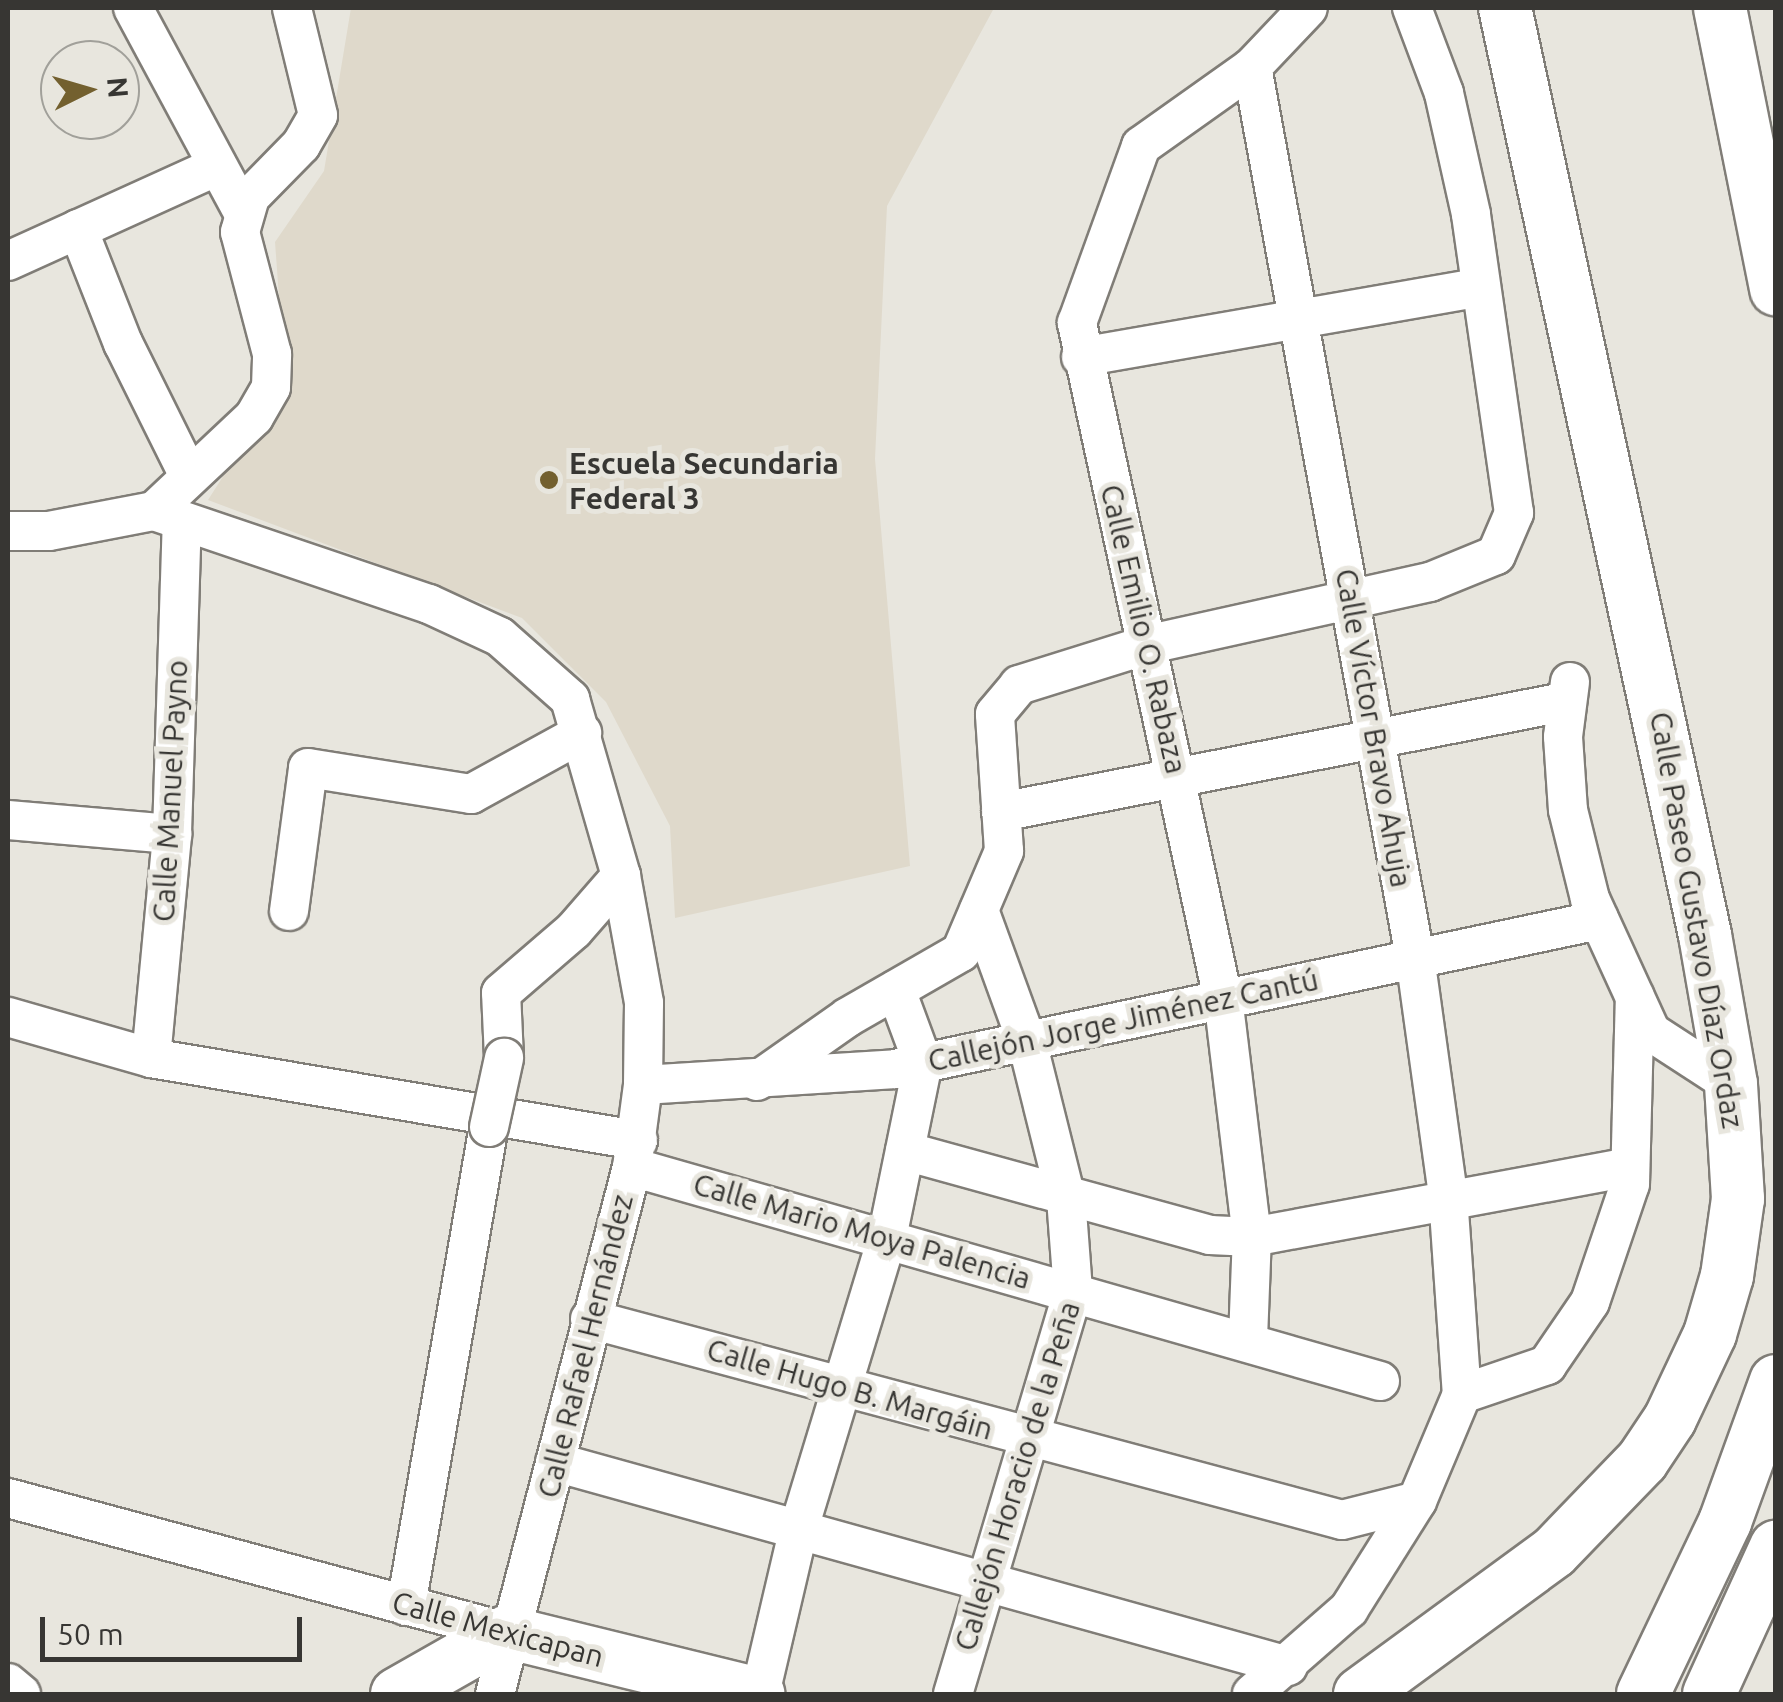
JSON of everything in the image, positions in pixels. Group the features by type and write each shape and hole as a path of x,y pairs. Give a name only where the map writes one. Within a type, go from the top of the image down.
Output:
{"main road":[{"name":"Calle Paseo Gustavo Díaz Ordaz","path":"1360,1694 1595,1517 1670,1420 1710,1334 1727,1276 1738,1199 1731,1084 1604,446 1506,8"},
{"path":"1720,8 1776,290"},
{"path":"1643,1694 1725,1522 1776,1381"},
{"path":"1709,1694 1776,1546"},
{"path":"397,1694 506,1632"},
{"name":"Calle Mexicapan","path":"506,1632 735,1692"}],"street":[{"path":"133,8 243,212"},
{"path":"8,531 49,531 168,517 189,476 254,417 272,387 272,354 240,248 243,212 261,180 314,130 318,115 292,8"},
{"name":"Calle Emilio O. Rabaza","path":"1248,1339 1252,1236 1223,999 1150,644 1081,358 1077,323 1141,146 1252,67 1308,8"},
{"path":"757,1081 961,952 1004,850 995,714 1019,684 1150,644 1430,582 1496,554 1514,514 1476,288 1456,137 1412,8"},
{"name":"Calle Víctor Bravo Ahuja","path":"1252,67 1416,958 1448,1196 1462,1394"},
{"path":"8,261 216,167"},
{"path":"78,229 123,343 189,476"},
{"path":"1081,358 1476,288"},
{"name":"Calle Rafael Hernández","path":"168,517 340,571 500,638 570,699 582,733 621,876 644,1003 643,1071 635,1153 555,1462 506,1632 495,1694"},
{"name":"Calle Manuel Payno","path":"151,1058 172,834 168,517"},
{"path":"1001,812 1177,772 1376,738 1567,691 1568,810 1599,920 1652,1032 1731,1084"},
{"path":"289,911 308,768 471,794 582,733"},
{"path":"8,820 172,834"},
{"path":"406,1606 504,1058 502,993 574,930 621,876"},
{"name":"Callejón Horacio de la Peña","path":"953,1694 984,1578 1073,1291 1066,1198 1028,1042 979,910"},
{"name":"Callejón Jorge Jiménez Cantú","path":"643,1071 757,1081 923,1064 1599,920"},
{"path":"735,1692 799,1528 888,1238 923,1064 896,990"},
{"path":"1252,1694 1349,1610 1417,1500 1462,1394 1547,1365 1590,1302 1617,1236 1630,1167 1635,997"},
{"name":"Calle Mario Moya Palencia","path":"8,1017 151,1058 635,1153 888,1238 1248,1339 1380,1382"},
{"path":"906,1150 1210,1236 1252,1236 1448,1196 1630,1167"},
{"name":"Calle Hugo B. Margáin","path":"590,1319 842,1383 1026,1439 1342,1520 1417,1500"},
{"path":"555,1462 984,1578 1288,1666"},
{"name":"Calle Mexicapan","path":"8,1498 506,1632"},
{"path":"8,1683 20,1694"}],"shaded area":[{"name":"Escuela Secundaria Federal 3","path":"351,8 994,8 887,206 875,459 910,866 675,918 670,826 606,702 522,618 208,500 285,379 275,242 324,171"}],"place":[{"name":"Escuela Secundaria Federal 3","path":"549,480"}]}
